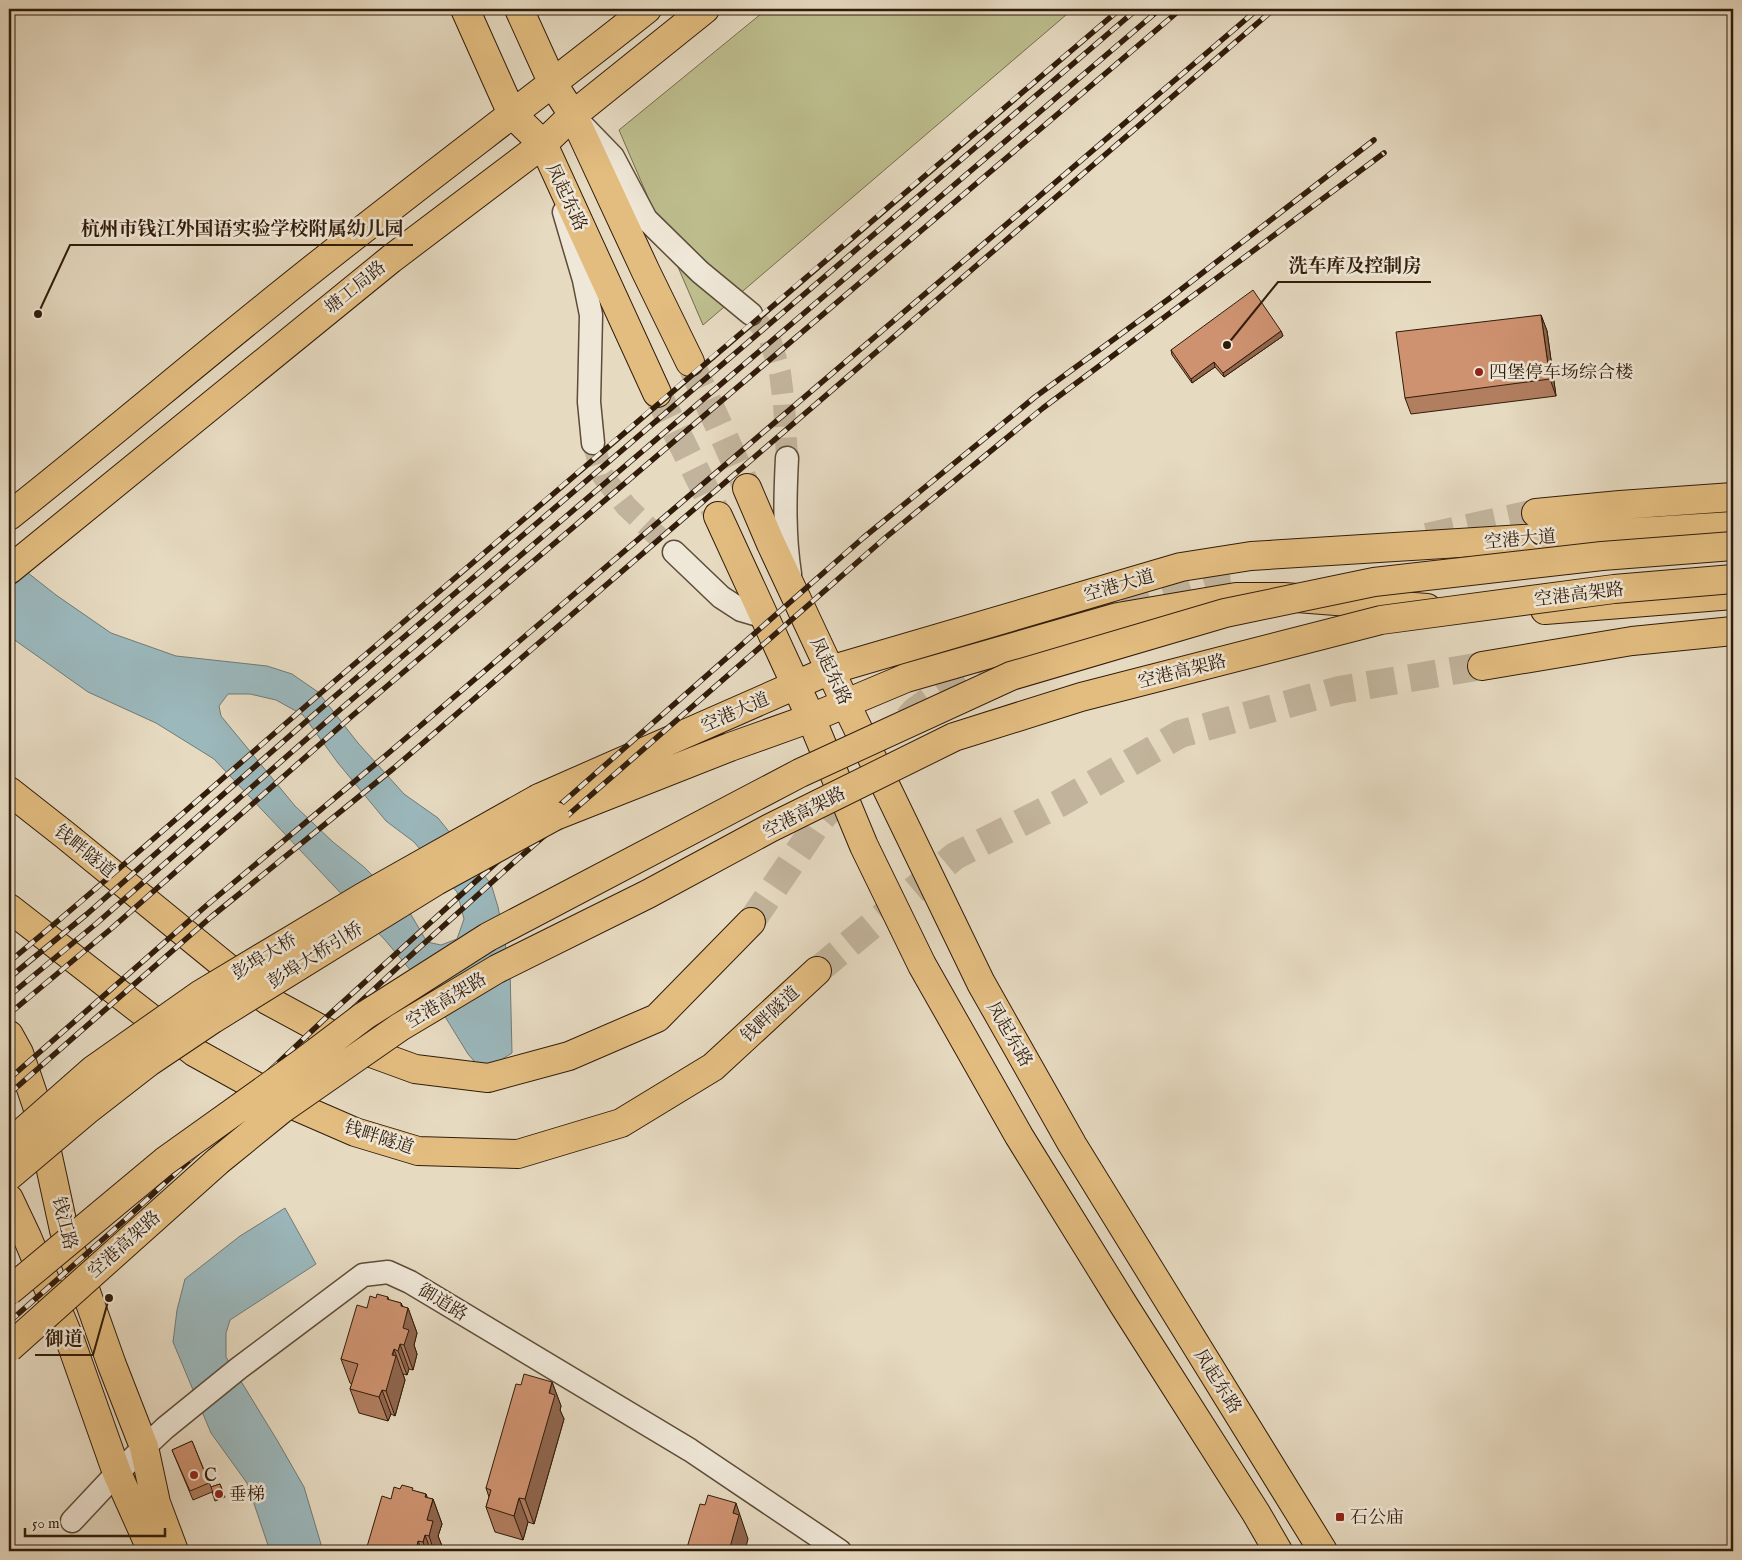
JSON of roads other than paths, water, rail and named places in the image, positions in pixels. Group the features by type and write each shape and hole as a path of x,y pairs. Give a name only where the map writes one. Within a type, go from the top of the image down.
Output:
{"main road":[{"name":"凤起东路","path":"465,9 512,114 543,144 657,393"},
{"path":"519,9 553,84 573,115 690,362"},
{"path":"9,516 117,430 279,296 647,9"},
{"name":"塘工局路","path":"19,562 391,259 543,144 573,115 705,9"},
{"name":"凤起东路","path":"747,488 846,704 981,983 1077,1152 1324,1551"},
{"path":"1536,513 1620,504 1733,497"},
{"path":"718,516 812,718 864,846 922,965 1020,1136 1278,1551"},
{"name":"空港大道","path":"547,807 830,670 1181,567 1250,556 1733,526"},
{"name":"空港高架路","path":"9,1291 165,1161 364,1016 488,937 800,773 1011,676 1225,613 1374,582 1602,556 1733,546"},
{"name":"空港高架路","path":"9,1348 218,1160 282,1109 400,1027 497,969 648,894 770,828 954,737 1081,697 1381,620 1614,589 1733,579"},
{"name":"空港大道","path":"547,807 812,718 906,678 1118,618 1236,597 1284,597 1454,611 1523,612 1733,595"},
{"path":"1482,666 1632,641 1733,631"},
{"name":"钱畔隧道","path":"9,791 267,1000 352,1046 415,1069 488,1078 569,1056 656,1018 751,922"},
{"name":"彭埠大桥引桥","path":"9,1176 86,1111 149,1062 221,1014 436,881 547,807"},
{"name":"彭埠大桥","path":"9,1144 94,1070 201,994 363,897 547,807"},
{"name":"钱畔隧道","path":"9,908 194,1052 279,1099 355,1132 418,1151 518,1154 621,1123 713,1067 817,971"},
{"name":"钱江路","path":"9,1035 19,1053 37,1106 64,1230 144,1447 156,1502 174,1551"},
{"name":"钱江路","path":"9,1199 28,1237 70,1340 117,1473 152,1551"}],"street":[{"path":"573,115 613,157 646,220 700,272 751,314"},
{"path":"543,144 584,280 591,315 589,402 593,443"},
{"path":"787,458 785,497 786,548 791,587"},
{"path":"674,552 721,597 741,610 765,617"},
{"name":"御道路","path":"72,1521 144,1447 239,1368 363,1275 388,1272 410,1282 690,1450 840,1551"}],"water":[{"path":"9,558 56,595 111,633 176,656 267,666 292,674 318,692 358,743 404,794 438,818 491,884 498,907 510,969 512,1053 496,1063 481,1069 468,1054 433,997 385,940 214,759 156,723 88,692 9,636","holes":["228,694 250,694 276,700 303,715 338,763 386,821 414,842 457,892 464,919 457,939 441,945 427,942 410,913 364,867 333,842 295,806 221,716 219,706"]},
{"path":"285,1208 316,1264 230,1320 226,1333 226,1357 304,1487 323,1551 270,1551 247,1483 211,1433 173,1342 177,1310 185,1279 240,1236"}],"tunnel":[{"path":"751,314 769,336 780,373 787,458"},
{"path":"690,362 747,488"},
{"path":"657,393 718,516"},
{"path":"593,443 603,476 626,506 674,552"},
{"path":"1427,537 1536,513"},
{"path":"1082,615 1215,574 1238,571"},
{"path":"908,719 915,711 993,654"},
{"path":"817,971 955,856 1060,803 1180,734 1339,690 1482,666"},
{"path":"751,922 820,820 847,789"}],"railway":[{"path":"9,962 826,259 1120,9"},
{"path":"9,978 87,914 334,697 1137,9"},
{"path":"9,996 97,923 343,707 1160,9"},
{"path":"9,1014 112,928 352,716 1181,9"},
{"path":"9,1079 207,905 385,756 1258,9"},
{"path":"9,1094 211,917 394,768 1274,9"},
{"path":"9,1306 187,1149 333,1011 562,803 863,538 1035,397 1170,298 1374,140"},
{"path":"9,1322 126,1219 511,865 885,538 1043,408 1384,153"}],"place":[{"name":"杭州市钱江外国语实验学校附属幼儿园","path":"38,314"},
{"name":"洗车库及控制房","path":"1227,345"},
{"name":"四堡停车场综合楼","path":"1479,372"},
{"name":"御道","path":"109,1298"},
{"name":"C","path":"194,1475"},
{"name":"垂梯","path":"219,1494"},
{"name":"石公庙","path":"1340,1517"}]}
